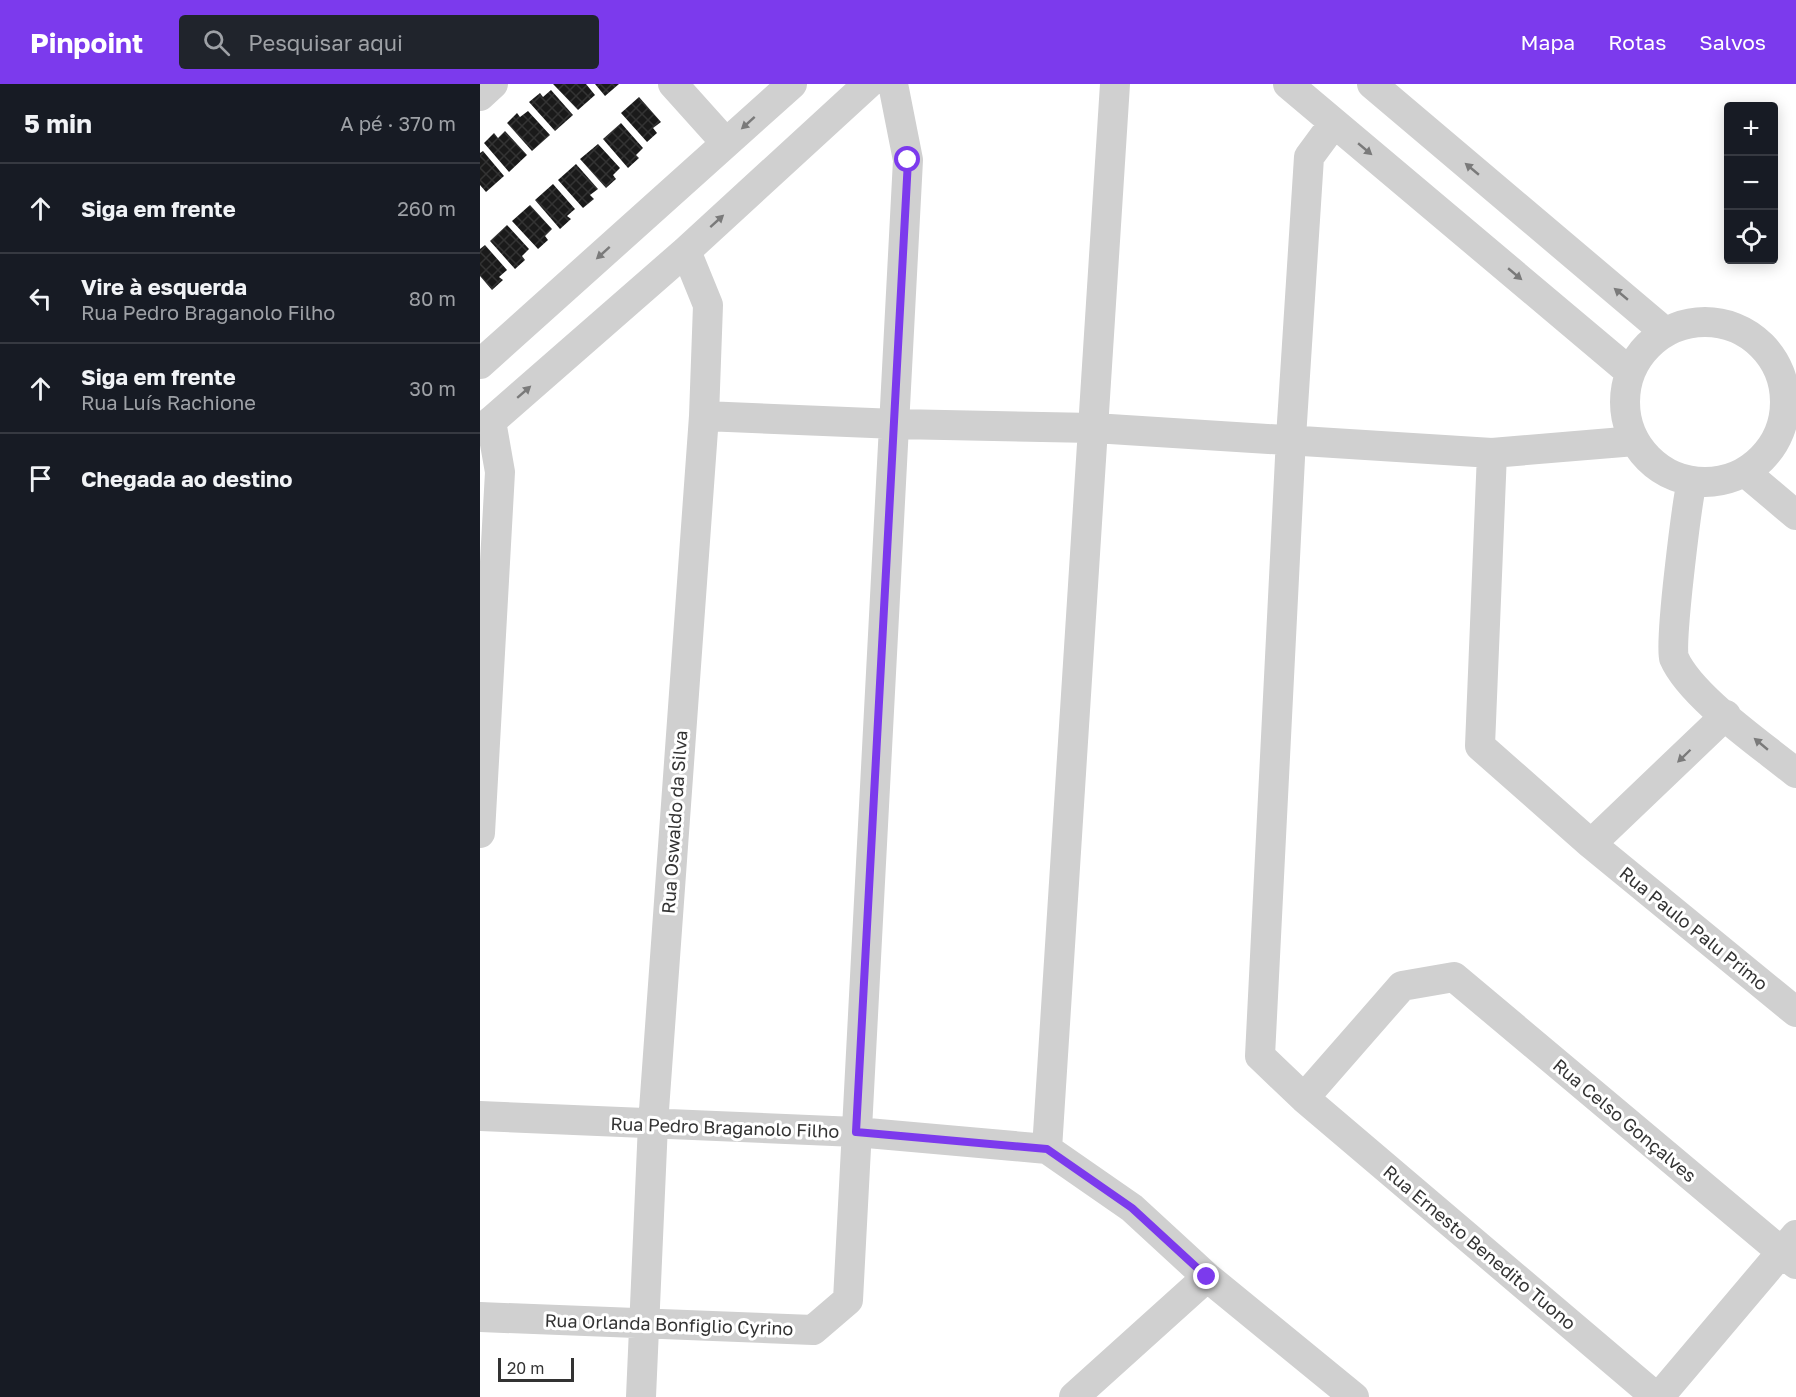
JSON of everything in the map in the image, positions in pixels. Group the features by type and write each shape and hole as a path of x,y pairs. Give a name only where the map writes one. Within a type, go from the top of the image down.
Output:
{"street":[{"path":"480,96 493,84"},
{"path":"673,84 726,143"},
{"path":"480,364 792,84"},
{"path":"480,833 499,484 485,426 686,250 868,84"},
{"path":"856,1132 896,424 908,160 892,84"},
{"path":"1047,1149 1115,84"},
{"path":"1288,84 1630,372"},
{"path":"1372,84 1665,332"},
{"name":"Rua Ernesto Benedito Tuono","path":"1334,123 1309,157 1291,438 1260,1056 1304,1098 1657,1397"},
{"name":"Rua Oswaldo da Silva","path":"642,1397 653,1124 704,416 708,305 686,250"},
{"path":"1718,323 1735,328 1751,337 1775,363 1782,380 1788,440 1744,472 1719,481 1692,481 1659,468 1635,441 1625,407 1630,372 1651,343 1665,332 1682,325 1718,323"},
{"path":"704,416 896,424 1094,428 1291,438 1492,453 1635,441"},
{"name":"Rua Paulo Palu Primo","path":"1492,453 1480,746 1591,844 1796,1012"},
{"path":"1744,472 1796,515"},
{"path":"1692,481 1686,508 1673,656 1697,691 1796,773"},
{"path":"1591,844 1726,715"},
{"name":"Rua Celso Gonçalves","path":"1304,1098 1402,986 1454,977 1791,1250"},
{"name":"Rua Pedro Braganolo Filho","path":"480,1116 856,1132 1047,1149 1132,1208 1207,1277 1354,1397"},
{"name":"Rua Orlanda Bonfiglio Cyrino","path":"480,1317 813,1330 848,1300 856,1132"},
{"path":"1657,1397 1791,1250"},
{"path":"1074,1397 1207,1277"}],"building":[{"path":"553,84 586,84 595,95 578,110"},
{"path":"595,84 619,84 605,96"},
{"path":"551,90 573,115 555,131 529,102 540,93 543,97"},
{"path":"639,97 661,122 653,128 657,133 647,142 621,113"},
{"path":"528,111 550,135 532,151 507,123 517,113 520,117"},
{"path":"621,123 643,148 636,155 639,158 628,168 603,139"},
{"path":"505,131 527,155 509,172 484,143 494,133 498,138"},
{"path":"598,144 620,168 613,175 616,179 606,188 580,159"},
{"path":"483,151 504,176 486,192 480,185 480,153"},
{"path":"576,164 598,189 590,195 594,199 583,208 558,180"},
{"path":"553,184 575,209 567,216 571,219 560,229 535,200"},
{"path":"530,205 552,229 545,236 548,240 538,249 512,221"},
{"path":"507,225 529,249 522,256 525,260 515,269 490,241"},
{"path":"485,245 507,270 499,277 503,280 492,290 480,276 480,249"}],"route":[{"path":"908,160 896,424 856,1132 1047,1149 1132,1208 1207,1277"}]}
